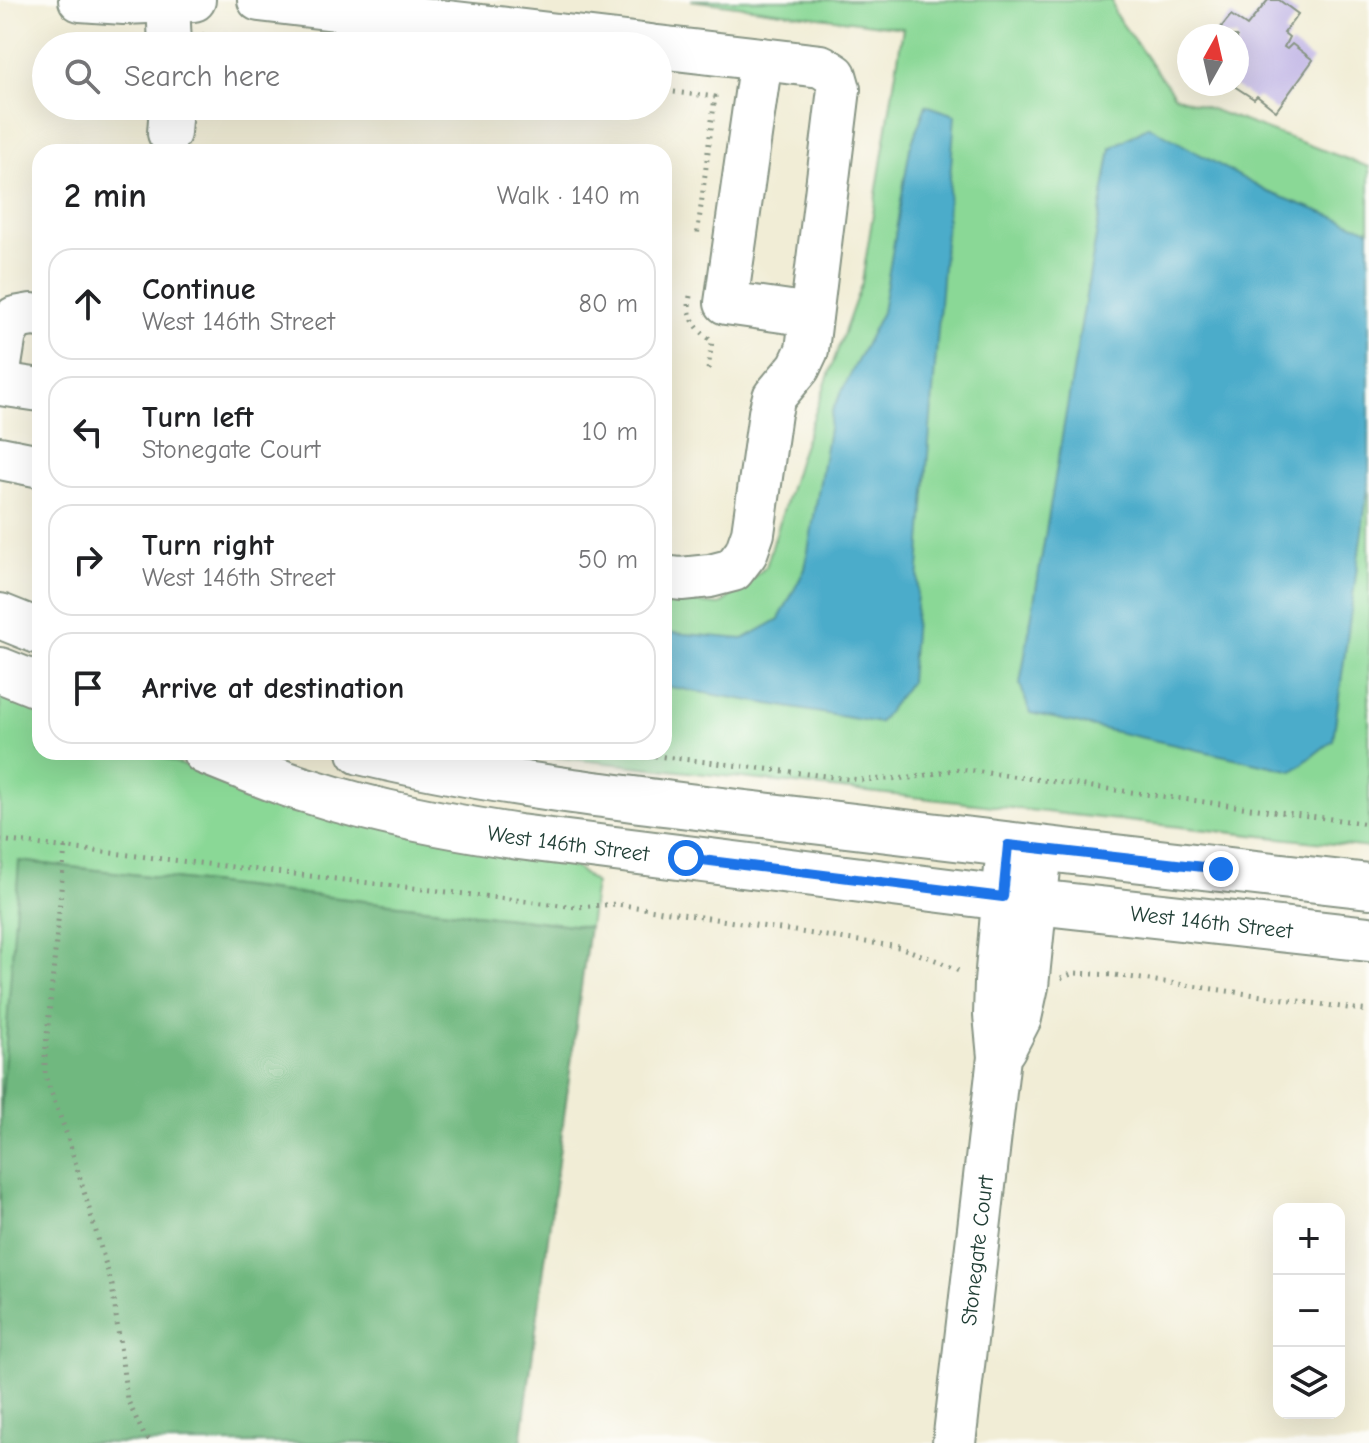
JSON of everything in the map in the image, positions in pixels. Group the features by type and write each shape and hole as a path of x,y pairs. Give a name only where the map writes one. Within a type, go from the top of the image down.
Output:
{"main road":[{"path":"0,616 32,629"},
{"path":"0,670 32,683"},
{"name":"West 146th Street","path":"226,760 307,791 470,830 1020,900 1369,939"},
{"path":"415,760 535,786 1369,886"}],"street":[{"path":"80,0 124,3 180,20"},
{"path":"259,0 532,32"},
{"path":"672,49 821,66 835,75 839,89 807,350 799,367 774,397 753,533 746,553 733,570 710,576 672,578"},
{"path":"761,59 726,303 811,315"},
{"path":"0,365 5,334 15,318 32,315"},
{"path":"0,384 32,389"},
{"path":"0,458 32,464"},
{"name":"Stonegate Court","path":"954,1443 999,1057 996,982 1020,900 1025,847"}],"path":[{"path":"180,20 231,32"},
{"path":"672,92 715,97 696,245"},
{"path":"691,292 689,314 696,326 712,341 708,370"},
{"path":"672,758 859,780 910,778 959,769 1369,824"},
{"path":"0,840 577,907 616,904 899,947 970,976"},
{"path":"65,848 45,1076 67,1135 112,1285 127,1399 144,1435 152,1443"},
{"path":"1050,983 1074,973 1087,972 1369,1011"}],"green space":[{"path":"691,0 1112,0 1115,14 1175,96 1369,167 1369,848 581,760 672,760 672,600 720,605 766,567 799,458 862,282 903,28"},
{"path":"0,691 32,705 32,760 170,760 283,806 569,863 595,883 589,927 20,861 0,1123"},
{"path":"19,861 589,927 521,1443 0,1443 0,1123"}],"water":[{"path":"926,105 955,115 910,682 879,723 672,687 672,633 743,639 779,619 805,569 832,411 882,312 910,148"},
{"path":"1149,126 1268,192 1369,231 1369,481 1333,740 1293,771 1030,713 1020,684 1111,148"}],"building":[{"path":"1268,0 1279,0 1298,14 1284,33 1289,37 1284,47 1287,49 1292,44 1313,60 1276,111 1257,96 1254,99 1249,96 1249,24"},
{"path":"1231,15 1244,24 1224,24"}],"route":[{"path":"686,858 1003,897 1008,845 1221,869"}]}
